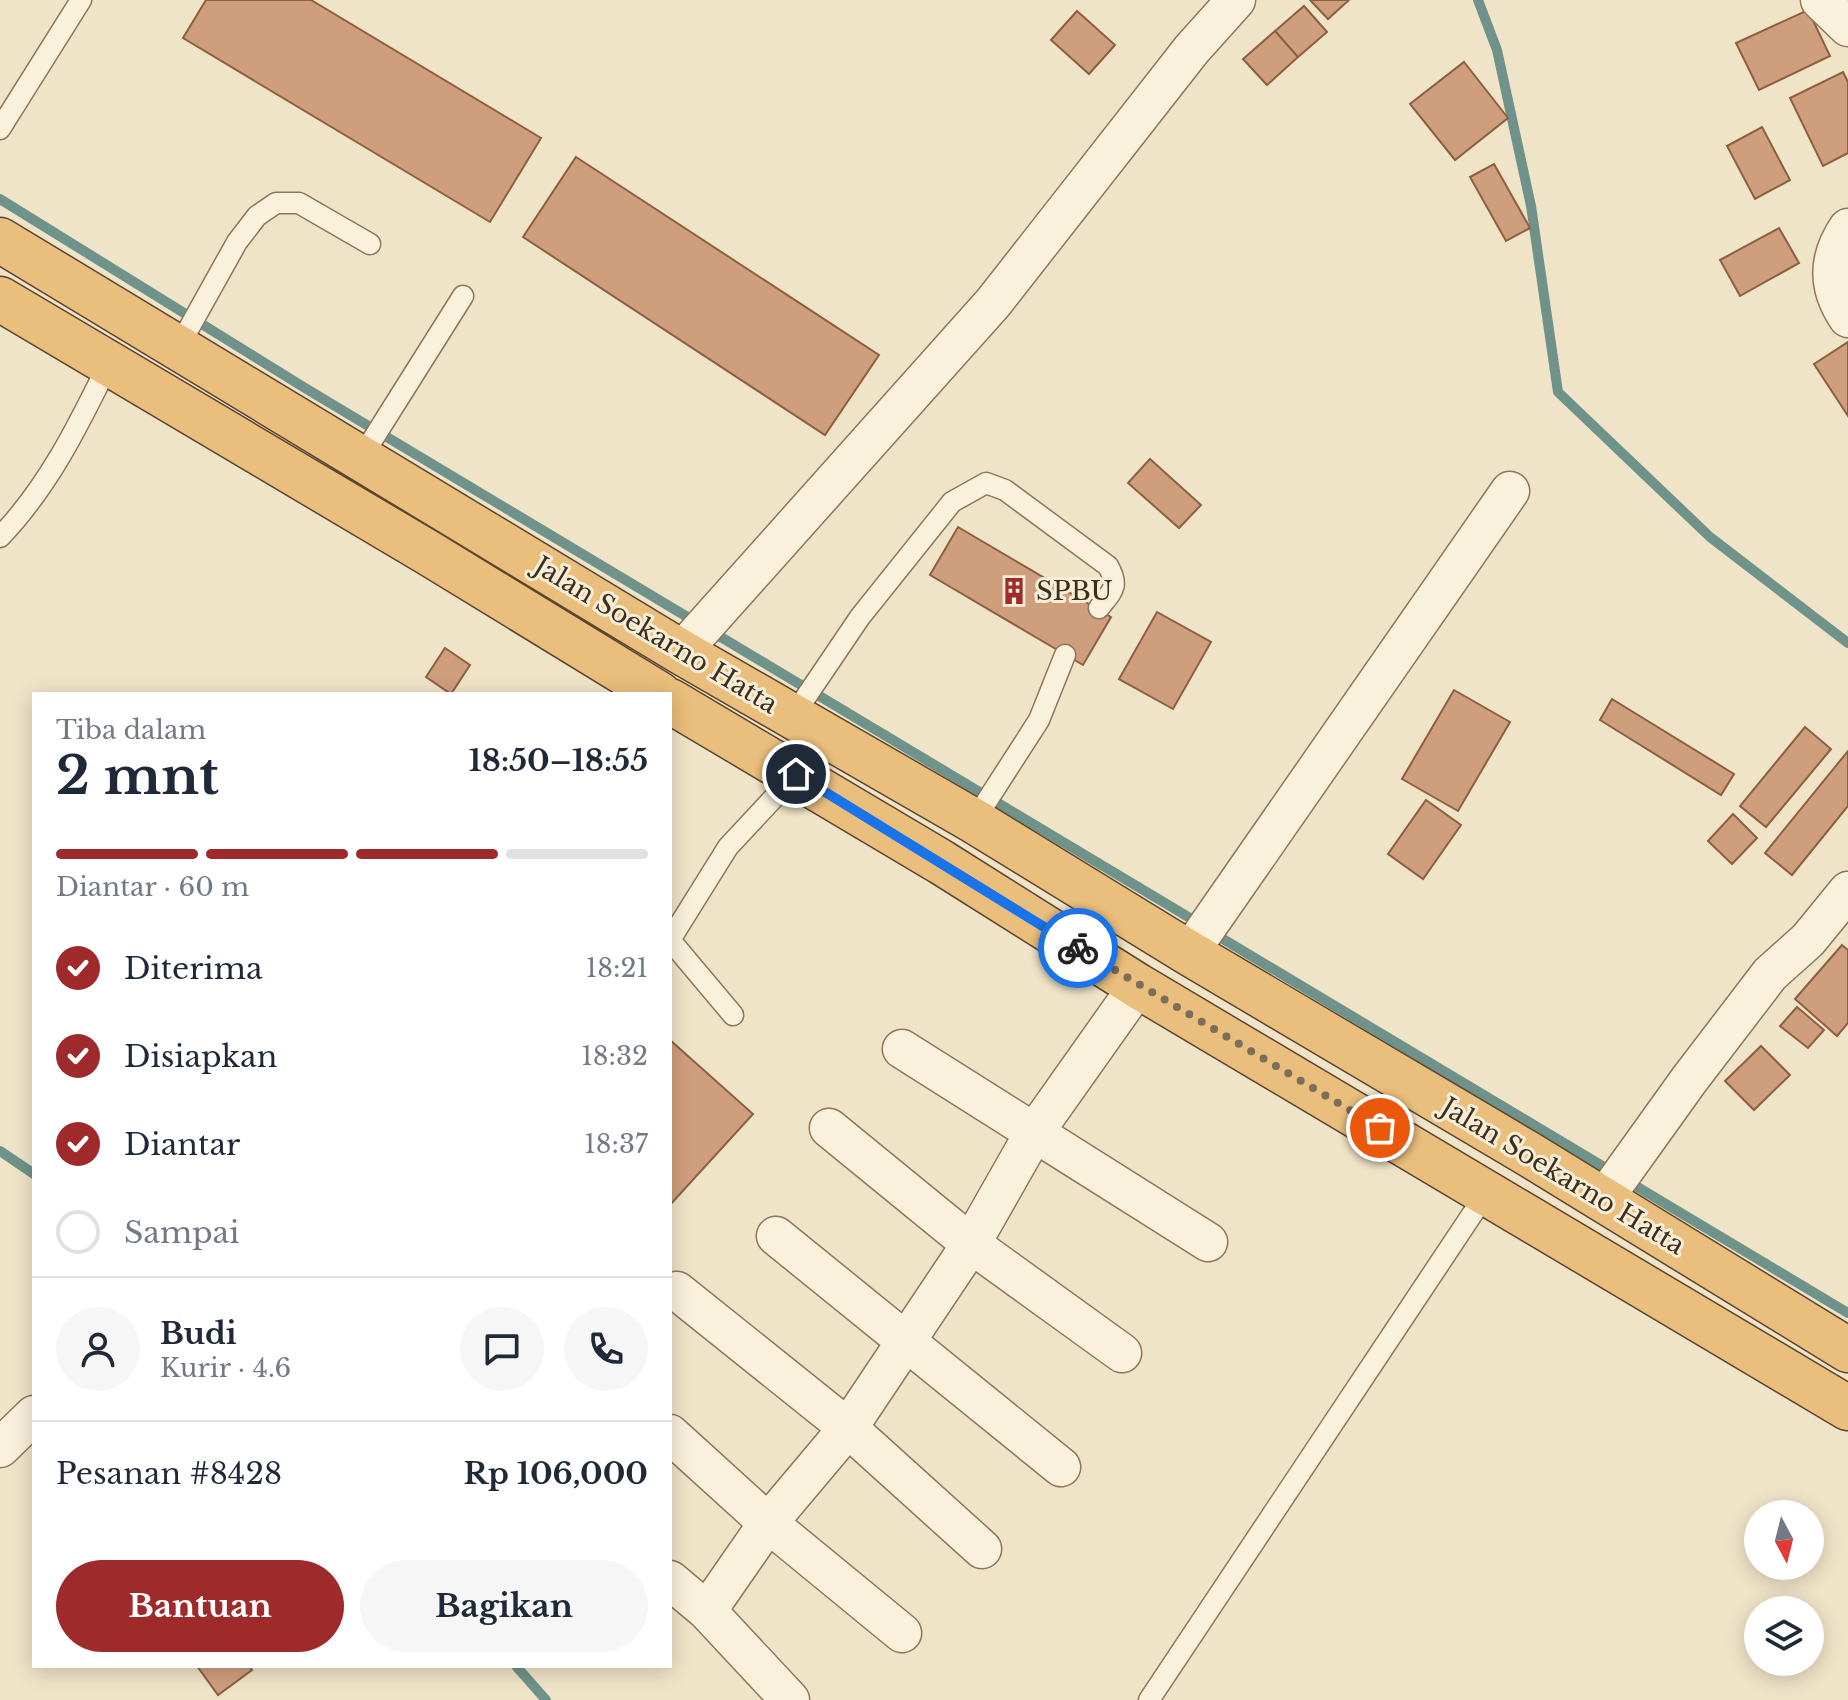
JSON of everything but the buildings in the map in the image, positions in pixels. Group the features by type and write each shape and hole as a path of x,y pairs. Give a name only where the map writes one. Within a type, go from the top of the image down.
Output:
{"highway":[{"name":"Jalan Soekarno Hatta","path":"0,240 183,338 687,644 793,716 1194,944 1609,1192 1848,1350"},
{"name":"Jalan Soekarno Hatta","path":"0,299 427,552 656,692"},
{"name":"Jalan Soekarno Hatta","path":"672,702 796,774 1138,986 1848,1408"}],"street":[{"path":"687,644 993,303 1192,49 1236,0"},
{"path":"1820,0 1848,27"},
{"path":"1848,228 1836,246 1831,274 1835,292 1848,318"},
{"path":"1194,944 1278,828 1510,491"},
{"path":"1609,1192 1770,974 1808,940 1848,891"},
{"path":"707,1611 768,1523 848,1428 971,1244 1043,1122 1138,986"},
{"path":"902,1049 1043,1122 1208,1242"},
{"path":"829,1128 971,1244 1122,1353"},
{"path":"776,1236 1061,1467"},
{"path":"677,1291 848,1428 982,1549"},
{"path":"0,1448 32,1417"},
{"path":"672,1436 768,1523 902,1633"},
{"path":"672,1582 707,1611 790,1700"}],"lane":[{"path":"0,129 81,0"},
{"path":"183,338 237,242 257,216 276,203 299,203 370,244"},
{"path":"366,450 463,296"},
{"path":"0,537 64,453 108,365"},
{"path":"793,716 860,617 952,502 986,483 1005,490 1108,566 1115,579 1114,588 1099,608"},
{"path":"974,821 1039,720 1065,655"},
{"path":"672,937 728,847 796,774"},
{"path":"672,942 733,1015"},
{"path":"1149,1700 1487,1192"}],"waterway":[{"path":"1478,0 1497,50 1531,206 1558,392 1710,537 1848,643"},
{"path":"0,199 305,388 1200,924"},
{"path":"1213,933 1848,1313"},
{"path":"0,1151 32,1173"},
{"path":"518,1668 546,1700"}],"way so far":[{"path":"1078,948 1380,1128"}],"place":[{"name":"SPBU","path":"1014,591"}],"route":[{"path":"796,774 1078,948"}]}
